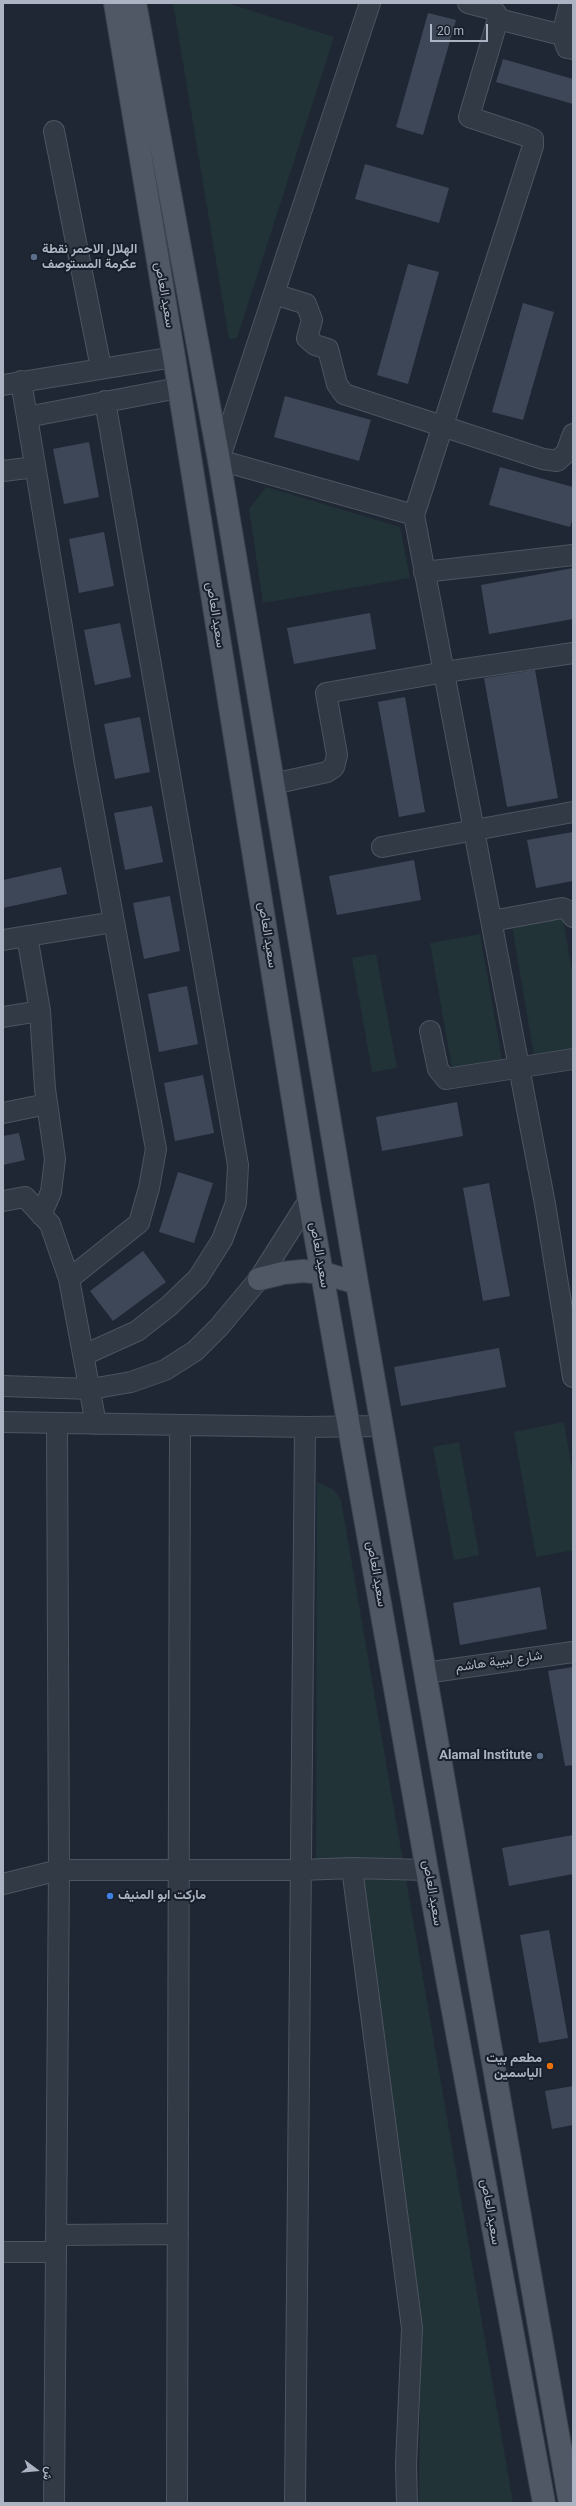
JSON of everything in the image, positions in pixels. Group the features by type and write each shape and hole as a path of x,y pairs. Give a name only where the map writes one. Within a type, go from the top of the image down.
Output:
{"main road":[{"name":"سعيد العاص","path":"115,3 174,357 309,1200 427,1870 544,2503"},
{"path":"136,3 219,460 357,1283 570,2503"},
{"path":"259,1278 283,1273 323,1273 357,1283"}],"street":[{"path":"370,3 219,460 414,515"},
{"path":"468,3 491,9 496,13 498,19 469,118 526,136 532,139 532,146 414,515 545,1204 573,1377"},
{"path":"498,19 567,42 570,3"},
{"path":"54,131 101,368"},
{"path":"274,294 306,304 312,320 307,338 315,345 328,349 337,384 344,394 444,425 543,459 557,461 566,453 573,434"},
{"path":"69,1279 139,1223 149,1188 156,1149 114,922 27,417 8,383 174,357"},
{"path":"27,417 178,388"},
{"path":"84,1354 137,1331 169,1306 198,1278 222,1240 236,1203 238,1165 105,401"},
{"path":"3,471 35,467"},
{"path":"424,572 573,555"},
{"path":"273,784 327,772 334,767 337,755 326,693 445,672 573,653"},
{"path":"382,847 475,832 573,812"},
{"path":"492,921 562,908 569,910 573,917"},
{"path":"3,940 114,922"},
{"path":"27,936 40,1011 47,1104 55,1159 51,1192 41,1215"},
{"path":"3,1017 40,1011"},
{"path":"430,1031 438,1069 446,1079 573,1059"},
{"path":"3,1113 47,1104"},
{"path":"3,1201 25,1197 50,1224 69,1279 91,1389 96,1424"},
{"path":"3,1386 91,1389 144,1377 165,1370 195,1351 219,1327 259,1278 309,1200"},
{"path":"3,1422 306,1427 382,1426"},
{"path":"54,2503 59,1870 57,1424"},
{"path":"177,2503 180,1870 180,1425"},
{"path":"295,2503 306,1427"},
{"name":"شارع لبيبة هاشم","path":"425,1673 573,1652"},
{"path":"3,1884 59,1870 301,1870 352,1868 427,1870"},
{"path":"352,1868 412,2328 406,2464 407,2503"},
{"path":"3,2252 56,2244 178,2234"}],"shaded area":[{"path":"173,3 227,3 334,37 237,338 229,339"},
{"path":"266,487 400,527 410,578 263,603 249,509"},
{"path":"563,919 573,977 573,1049 534,1055 512,926"},
{"path":"480,934 502,1059 452,1068 430,943"},
{"path":"376,954 397,1068 372,1072 352,958"},
{"path":"564,1422 573,1475 573,1550 536,1557 514,1432"},
{"path":"459,1442 479,1555 454,1560 433,1447"},
{"path":"317,1482 333,1489 341,1500 513,2503 419,2503 421,2326 355,1859 316,1861"}],"building":[{"path":"428,13 456,20 423,135 396,127"},
{"path":"503,59 573,79 573,104 496,82"},
{"path":"365,164 449,188 439,223 355,199"},
{"path":"408,264 439,272 408,384 377,375"},
{"path":"523,303 554,312 523,420 492,412"},
{"path":"285,396 371,420 359,461 274,437"},
{"path":"89,442 99,497 64,504 53,449"},
{"path":"500,467 573,487 573,518 570,527 489,505"},
{"path":"104,532 114,586 79,593 69,539"},
{"path":"573,568 573,619 489,634 481,585"},
{"path":"370,613 376,649 294,664 287,628"},
{"path":"120,623 131,677 95,685 84,630"},
{"path":"535,670 558,798 507,807 484,678"},
{"path":"405,697 425,812 399,817 378,702"},
{"path":"140,717 150,772 115,779 104,724"},
{"path":"152,806 163,862 125,870 114,813"},
{"path":"573,832 573,881 536,888 527,840"},
{"path":"414,860 421,900 337,915 329,876"},
{"path":"61,867 67,894 3,908 3,880"},
{"path":"170,896 180,951 144,959 133,903"},
{"path":"187,986 198,1044 159,1052 148,994"},
{"path":"203,1075 214,1133 175,1141 164,1083"},
{"path":"457,1102 463,1136 382,1151 376,1117"},
{"path":"19,1133 25,1160 3,1165 3,1136"},
{"path":"178,1172 213,1183 194,1243 159,1232"},
{"path":"489,1183 510,1296 483,1301 463,1188"},
{"path":"143,1251 166,1282 113,1321 90,1291"},
{"path":"499,1348 506,1387 401,1406 394,1367"},
{"path":"540,1587 547,1629 460,1645 453,1603"},
{"path":"573,1667 573,1765 565,1766 548,1671"},
{"path":"573,1835 573,1874 509,1886 502,1848"},
{"path":"549,1930 568,2038 539,2043 520,1935"},
{"path":"573,2086 573,2125 552,2129 545,2091"}],"place":[{"name":"الهلال الاحمر نقطة عكرمة المستوصف","path":"34,257"},
{"name":"Alamal Institute","path":"540,1756"},
{"name":"ماركت ابو المنيف","path":"110,1896"},
{"name":"مطعم بيت الياسمين","path":"550,2066"}]}
